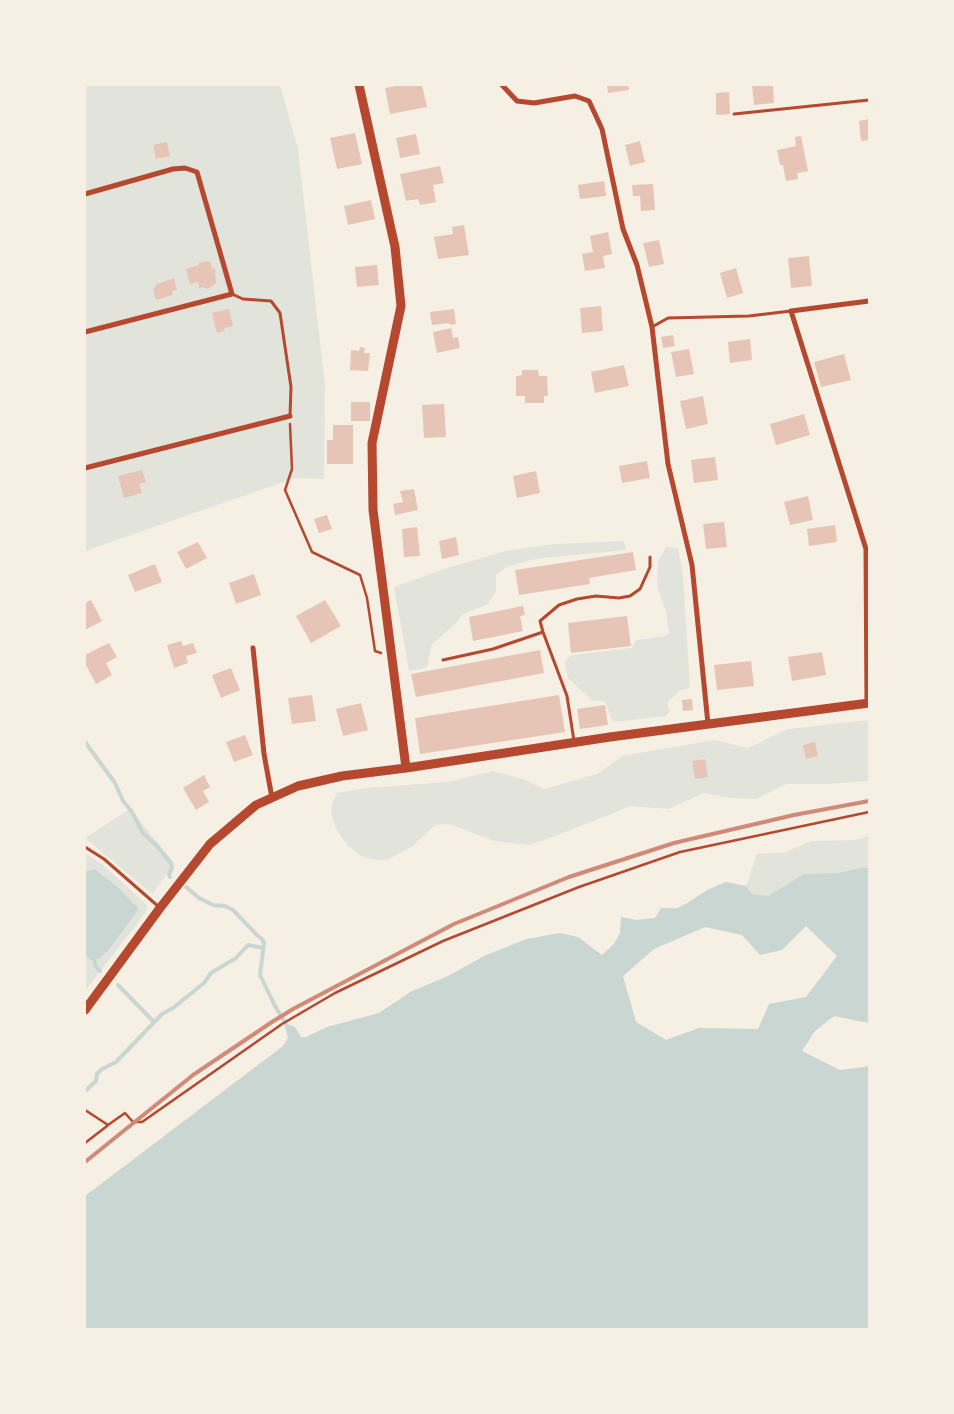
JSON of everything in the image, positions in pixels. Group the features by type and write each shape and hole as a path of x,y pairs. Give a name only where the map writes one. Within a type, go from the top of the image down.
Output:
{"street":[{"path":"359,85 396,247 401,306 372,443 373,510 406,768"},
{"path":"502,85 517,101 534,103 575,96 589,101 602,129 623,229 637,265 652,327 668,464 692,565 708,724"},
{"path":"85,194 174,169 185,168 197,172 232,294 85,332"},
{"path":"85,1010 210,844 256,806 298,786 342,776 868,703 866,549 791,311 869,301"},
{"path":"85,468 290,416"},
{"path":"253,648 264,754 272,798"}],"lane":[{"path":"734,114 869,100"},
{"path":"232,294 242,299 270,301 280,313 291,387 290,416"},
{"path":"652,327 668,318 749,316 791,311"},
{"path":"574,743 567,696 540,621 560,605 596,596 619,598 630,596 640,590 650,567 650,556"},
{"path":"443,660 493,649 543,632"},
{"path":"85,847 104,859 160,908"}],"path":[{"path":"290,416 292,469 285,490 312,552 360,575 368,598 375,651 391,658"},
{"path":"85,1143 125,1113 133,1122 142,1122 282,1024 335,994 443,941 580,886 680,852 869,812"},
{"path":"85,1110 108,1126"}],"shaded area":[{"path":"85,85 280,85 298,149 325,386 324,479 295,478 85,551"},
{"path":"624,541 626,550 534,559 507,567 496,575 496,591 488,604 463,614 454,625 432,644 427,667 409,671 394,587 447,568 506,551 555,544"},
{"path":"666,547 678,548 683,574 690,688 678,691 669,700 667,705 670,711 666,716 613,722 605,702 592,700 568,678 565,662 571,655 632,648 636,640 669,634 666,611 657,587 658,562"},
{"path":"869,720 869,781 786,784 756,799 731,798 704,793 668,809 631,806 529,845 494,841 449,824 435,825 413,846 387,860 375,860 361,856 347,845 338,832 331,815 332,803 337,793 367,788 447,782 493,771 523,779 544,789 597,774 622,756 714,740 748,748 788,729"},
{"path":"130,809 175,864 152,894 85,838"},
{"path":"869,836 869,868 827,874 785,886 768,896 752,894 746,886 757,854 785,852 812,841 856,840"},
{"path":"85,853 102,864 147,905 146,912 85,991 85,954 90,960 99,959 108,951 139,909 120,889 95,869 85,872"},
{"path":"869,868 869,1023 834,1016 815,1031 802,1051 840,1070 869,1065 869,1329 85,1329 85,1196 283,1046 288,1038 285,1027 290,1025 295,1027 301,1037 306,1037 327,1027 379,1013 412,991 448,976 486,955 527,939 560,933 578,937 602,955 614,944 620,933 621,917 637,920 655,918 661,908 677,908 707,890 726,882 746,886 752,894 768,896 804,874 837,873","holes":["806,926 837,956 806,997 769,1004 758,1029 699,1028 666,1040 636,1022 623,976 654,949 705,927 742,935 760,955 782,950"]},
{"path":"95,869 120,889 139,909 108,951 99,959 90,960 85,954 85,872"}],"building":[{"path":"402,85 422,85 427,107 390,114 385,88"},
{"path":"607,85 628,85 629,90 608,93"},
{"path":"752,85 773,85 774,103 754,105"},
{"path":"729,92 730,114 716,115 716,93"},
{"path":"869,119 869,140 861,141 859,121"},
{"path":"355,133 362,164 337,169 330,138"},
{"path":"416,134 420,154 400,158 396,138"},
{"path":"801,136 808,171 797,173 798,179 786,181 783,165 780,165 777,150 796,146 795,137"},
{"path":"640,141 645,162 630,166 625,145"},
{"path":"167,142 170,156 156,159 153,145"},
{"path":"440,166 444,183 433,185 436,202 420,205 418,199 406,201 400,174"},
{"path":"604,181 606,196 580,199 578,185"},
{"path":"653,184 655,210 641,211 640,196 633,196 632,185"},
{"path":"371,200 375,219 348,225 344,206"},
{"path":"464,225 469,255 438,259 434,237 453,234 452,227"},
{"path":"608,232 612,254 603,256 605,268 585,271 582,254 593,252 590,236"},
{"path":"659,240 664,264 649,267 643,243"},
{"path":"809,256 812,286 791,288 788,258"},
{"path":"208,261 211,263 212,269 215,268 216,283 207,289 199,288 198,282 190,284 186,269 199,265 198,263"},
{"path":"377,265 379,285 357,287 355,267"},
{"path":"736,268 743,293 727,298 720,273"},
{"path":"174,278 177,290 172,291 173,295 156,300 153,288 156,287 155,285"},
{"path":"601,306 603,331 582,333 580,308"},
{"path":"229,309 233,326 224,328 225,331 217,333 212,313"},
{"path":"454,309 456,324 432,325 430,312"},
{"path":"451,328 453,338 458,337 460,348 437,353 433,332"},
{"path":"673,335 675,346 663,348 661,337"},
{"path":"750,339 752,360 730,363 728,342"},
{"path":"360,347 365,348 364,353 370,353 368,371 350,370 351,350 359,351"},
{"path":"689,349 694,374 676,377 671,352"},
{"path":"844,354 851,380 821,387 814,362"},
{"path":"624,365 629,386 595,393 591,372"},
{"path":"522,370 538,370 539,376 547,376 548,396 544,396 544,403 525,403 525,396 516,396 516,376 522,375"},
{"path":"703,396 708,424 686,429 680,401"},
{"path":"351,402 370,402 370,421 351,421"},
{"path":"444,404 446,437 424,438 422,405"},
{"path":"804,414 810,435 776,445 770,424"},
{"path":"333,425 353,425 353,464 327,464 327,440 333,440"},
{"path":"715,457 718,480 694,483 691,460"},
{"path":"647,461 650,478 622,483 619,466"},
{"path":"142,470 146,482 139,484 142,493 124,498 118,476"},
{"path":"536,471 540,493 517,498 513,476"},
{"path":"414,489 418,510 395,515 393,504 403,502 400,491"},
{"path":"808,496 813,520 790,525 784,502"},
{"path":"327,515 332,529 319,533 314,519"},
{"path":"724,522 727,547 706,549 703,524"},
{"path":"835,525 837,542 809,546 807,529"},
{"path":"417,527 420,556 404,557 402,529"},
{"path":"456,537 459,555 442,559 439,541"},
{"path":"198,542 207,558 186,569 177,552"},
{"path":"633,552 636,570 589,578 590,584 519,595 515,570"},
{"path":"155,564 162,582 135,592 128,575"},
{"path":"254,574 261,595 236,604 229,583"},
{"path":"91,600 102,621 85,630 85,603"},
{"path":"325,600 341,626 311,643 296,616"},
{"path":"523,606 525,615 520,616 523,631 473,641 469,617"},
{"path":"627,616 631,646 571,653 568,623"},
{"path":"181,641 183,646 193,643 197,653 186,656 188,663 174,668 167,645"},
{"path":"109,643 117,657 106,663 112,675 96,684 85,663 85,655"},
{"path":"540,650 544,673 416,697 411,674"},
{"path":"822,652 826,675 792,681 788,657"},
{"path":"751,661 754,686 717,690 714,665"},
{"path":"231,668 240,690 221,698 212,675"},
{"path":"312,695 316,721 292,724 288,698"},
{"path":"559,695 565,732 420,754 415,718"},
{"path":"692,699 693,710 683,711 682,700"},
{"path":"361,703 368,730 343,736 336,709"},
{"path":"605,705 608,725 580,729 577,709"},
{"path":"245,735 253,755 234,762 226,742"},
{"path":"815,742 818,756 806,759 803,745"},
{"path":"705,759 708,777 695,779 692,761"},
{"path":"204,775 210,787 203,791 209,802 196,810 183,788"}],"waterway":[{"path":"85,742 115,783 123,801 132,812 143,833 170,862 172,867 170,877"},
{"path":"186,887 199,898 213,905 225,906 233,910 262,939 264,943 260,975 289,1029"},
{"path":"85,1091 96,1081 97,1074 102,1069 116,1062 162,1014 173,1008 204,983 211,973 236,958 248,945 263,948"},
{"path":"93,956 96,967 100,971"},
{"path":"118,985 154,1022"}],"railway":[{"path":"85,1162 193,1075 272,1022 454,924 569,877 674,843 794,815 869,801"}]}
